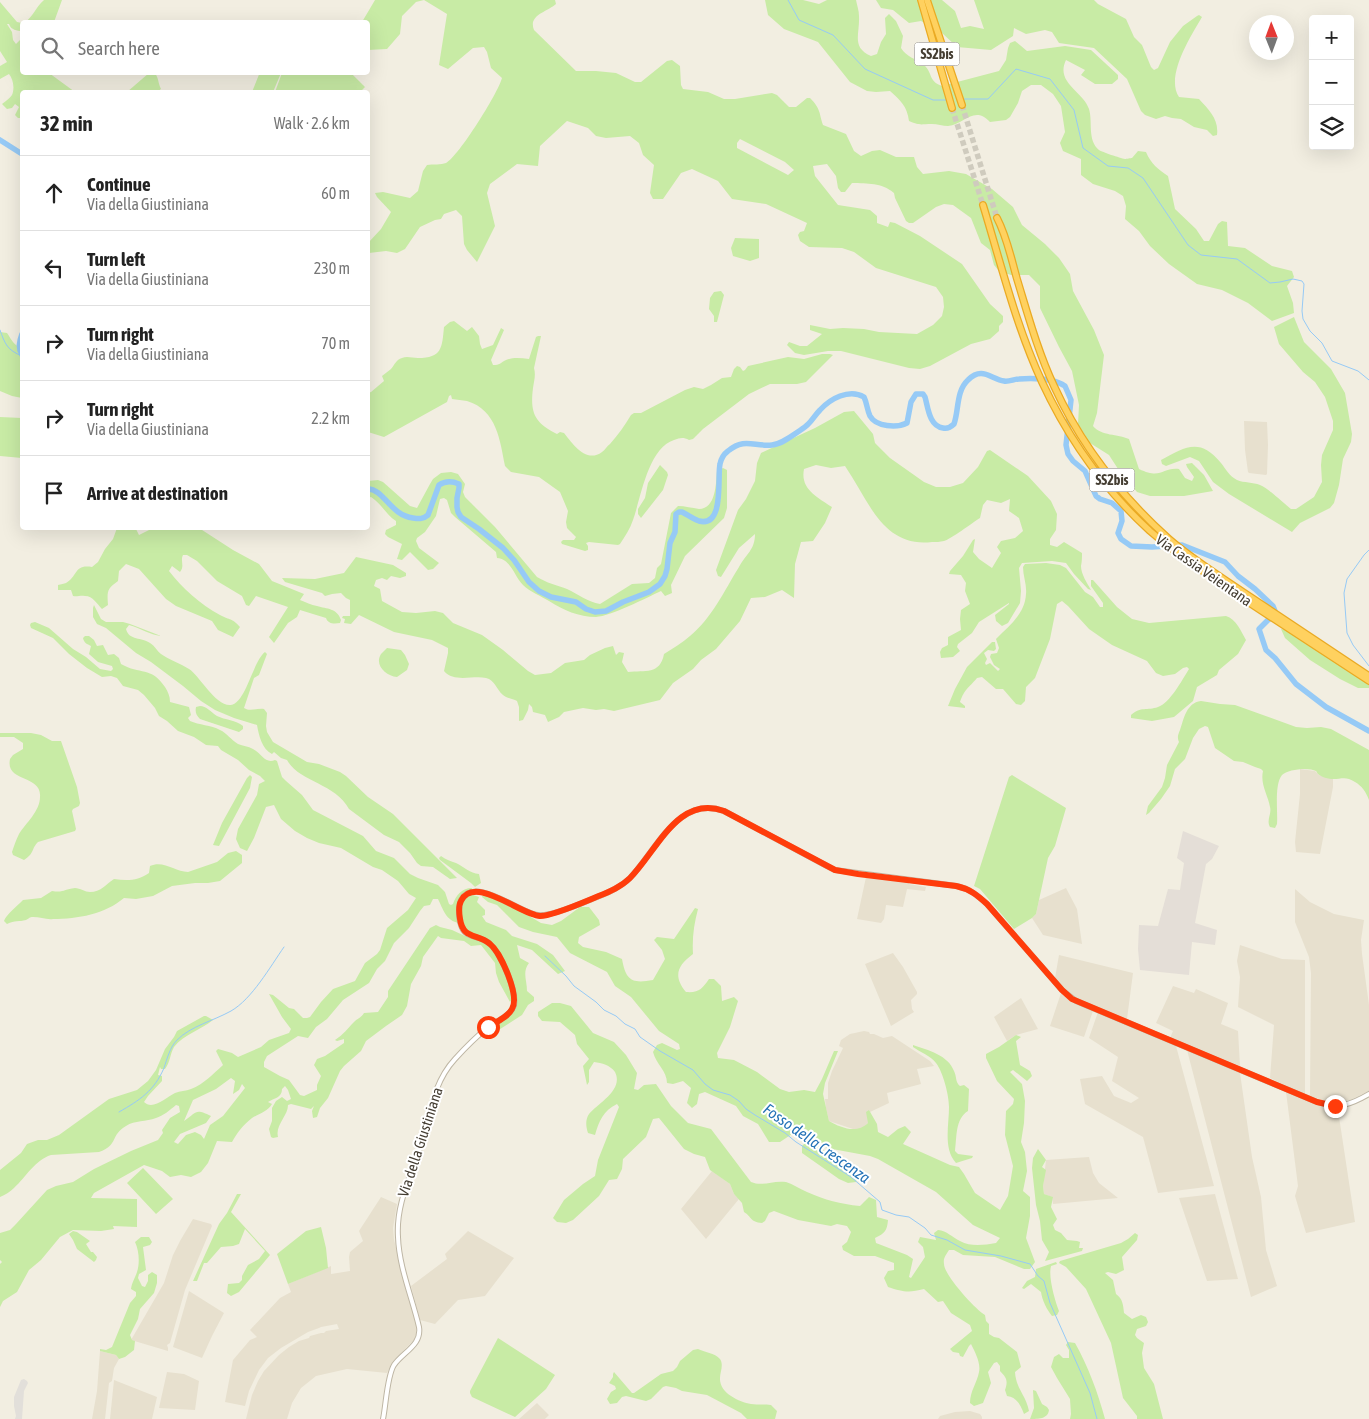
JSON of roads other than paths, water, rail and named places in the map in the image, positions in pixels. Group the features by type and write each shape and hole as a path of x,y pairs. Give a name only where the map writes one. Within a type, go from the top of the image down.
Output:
{"highway":[{"name":"SS2bis","path":"921,0 952,108"},
{"name":"SS2bis","path":"927,0 962,105"},
{"name":"Via Cassia Veientana","path":"983,205 1026,342 1041,381 1060,418 1091,466 1122,503 1172,550 1368,678"},
{"name":"Via Cassia Veientana","path":"997,218 1005,234 1038,348 1055,388 1087,445 1114,483 1132,503 1181,548 1293,628"}],"street":[{"name":"Via della Giustiniana","path":"383,1419 392,1369 415,1343 419,1335 419,1327 399,1247 398,1222 402,1196 419,1151 432,1100 440,1080 452,1062 484,1031 511,1012 514,1004 513,986 495,949 486,941 466,933 461,926 459,906 463,898 468,893 484,892 526,912 540,916 593,899 619,887 629,879 681,817 696,809 709,808 724,811 835,870 956,886 971,891 987,904 1069,997 1317,1102 1340,1106 1369,1094"}],"waterway":[{"path":"788,0 799,20 833,35 865,69 933,100 947,100"},
{"path":"963,99 988,99 1016,69 1050,79 1074,110 1083,148 1108,166 1128,168 1143,178 1188,245 1201,255 1237,259 1270,283 1293,279 1302,281 1304,284 1303,319 1310,331 1322,343 1332,361 1358,371 1369,380"},
{"path":"0,140 20,153"},
{"path":"0,330 7,346 20,355"},
{"path":"20,340 20,350"},
{"path":"370,489 379,493 393,508 405,516 420,519 428,515 439,485 449,482 459,484 457,507 461,517 503,548 529,582 539,591 551,597 576,602 586,609 595,612 606,611 649,592 660,584 667,569 670,543 675,532 676,514 682,512 699,521 707,521 713,517 718,500 720,462 725,454 734,447 745,443 766,445 780,443 810,423 829,402 846,394 864,397 869,414 873,420 887,426 907,423 911,402 916,394 923,394 932,420 938,427 946,428 954,424 961,390 964,384 973,376 986,374 1006,381 1017,379 1055,381 1065,386 1071,400 1066,445 1068,454 1085,471 1096,496 1112,503 1121,511 1122,521 1118,533 1121,539 1131,546 1182,545 1225,562 1238,576 1273,606 1275,611 1273,615 1259,629 1266,650 1296,684 1326,707 1369,731"},
{"path":"1369,550 1347,579 1344,593 1347,633 1353,645 1369,666"},
{"path":"119,1112 140,1099 156,1083 177,1040 189,1031 239,1006 260,982 284,947"},
{"name":"Fosso della Crescenza","path":"545,956 574,986 604,1010 635,1029 640,1037 660,1051 693,1070 713,1090 730,1095 746,1109 851,1177 880,1202 882,1210 909,1217 925,1228 931,1235 947,1240 965,1250 1001,1256 1030,1264 1044,1281 1050,1303 1090,1393 1097,1419"}],"tunnel":[{"path":"962,105 997,218"},
{"path":"952,108 983,205"}]}
